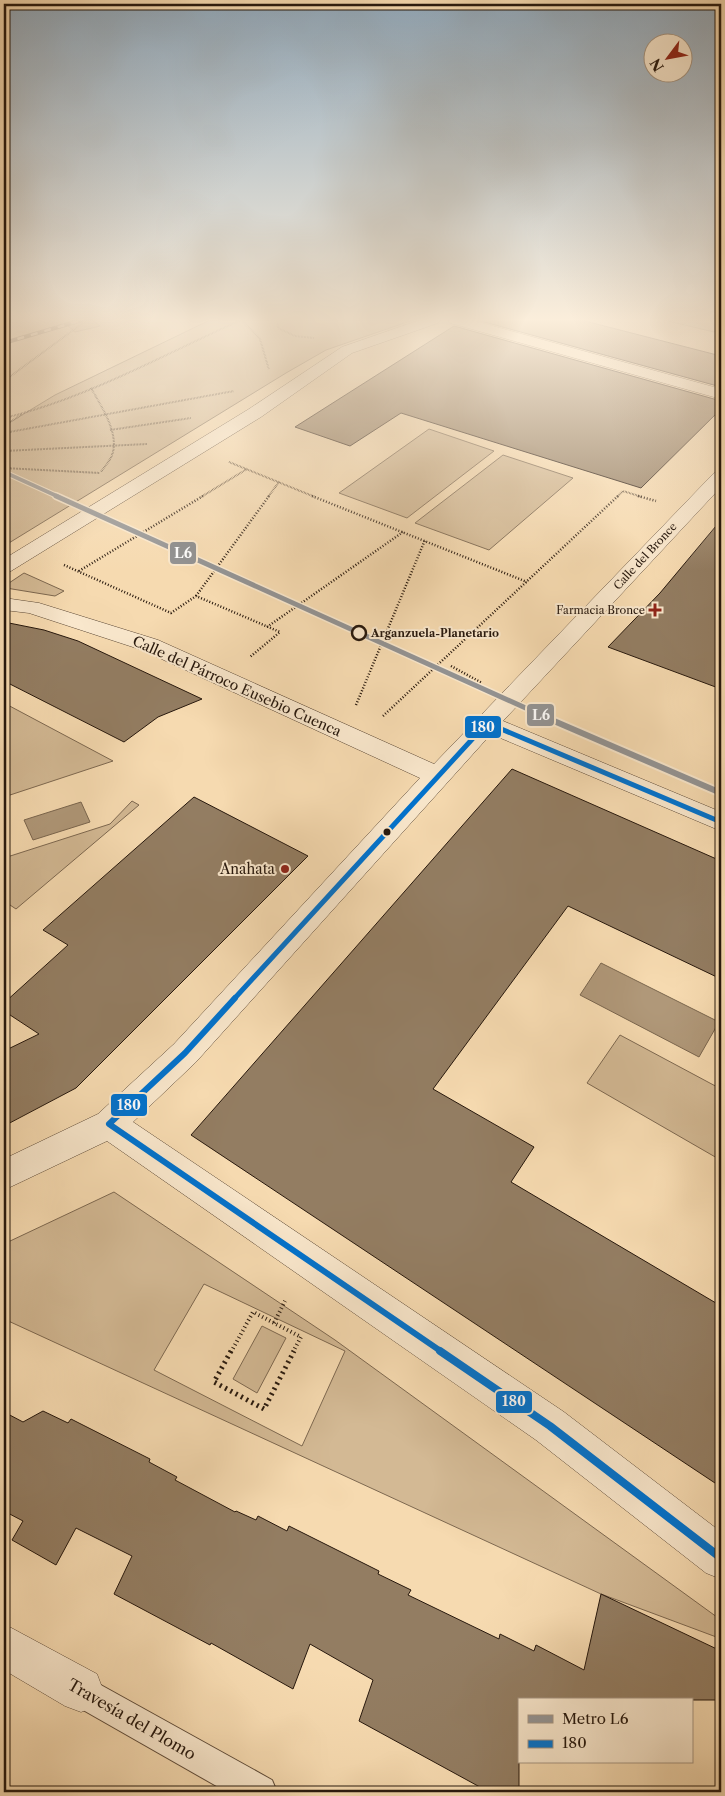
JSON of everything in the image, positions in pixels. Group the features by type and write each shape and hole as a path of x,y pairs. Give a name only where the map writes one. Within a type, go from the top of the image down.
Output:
{"street":[{"path":"4,567 268,404"},
{"name":"Calle del Bronce","path":"4,1175 110,1124 185,1053 437,776 720,480"},
{"name":"Calle del Párroco Eusebio Cuenca","path":"4,604 32,607 150,644 437,776"},
{"path":"487,723 721,822"},
{"path":"110,1124 550,1426 721,1558"},
{"name":"Travesía del Plomo","path":"4,1646 81,1690"}],"lane":[{"name":"Travesía del Plomo","path":"81,1690 260,1792"}],"path":[{"path":"4,418 25,413 49,404"},
{"path":"95,480 112,454 113,446 105,414 100,404"},
{"path":"4,433 159,404"},
{"path":"4,426 25,413"},
{"path":"110,430 199,416"},
{"path":"4,451 151,444"},
{"path":"222,460 527,582"},
{"path":"4,468 109,474"},
{"path":"78,571 248,469"},
{"path":"63,564 171,613 196,596 279,482"},
{"path":"374,713 382,717 623,491 659,502"},
{"path":"267,627 403,532"},
{"path":"348,701 356,705 425,540"},
{"path":"196,596 280,632 250,656 259,660"},
{"path":"451,666 485,684"},
{"path":"274,1323 285,1301"},
{"path":"253,1312 274,1323 301,1337 264,1409 214,1382 253,1312"}],"shaded area":[{"path":"41,404 236,404 4,546 4,426"},
{"path":"429,429 494,451 407,518 339,493"},
{"path":"503,455 573,478 489,550 415,523"},
{"path":"24,573 64,591 55,596 6,588 6,585"},
{"path":"4,703 113,761 4,797"},
{"path":"132,801 139,805 16,909 4,901 4,858 110,824"},
{"path":"81,802 90,822 33,840 24,820"},
{"path":"601,963 719,1022 699,1057 580,995"},
{"path":"620,1035 721,1089 721,1149 717,1158 587,1083"},
{"path":"114,1192 335,1340 721,1620 721,1635 719,1638 601,1594 4,1319 4,1247 8,1242","holes":["204,1284 345,1351 302,1446 154,1370"]},
{"path":"262,1326 286,1338 257,1393 233,1379"}],"building":[{"path":"332,404 721,404 721,409 641,488 401,413 350,446 295,427"},
{"path":"721,520 721,689 608,647 660,593"},
{"path":"4,622 44,630 78,641 202,699 158,717 124,742 4,681"},
{"path":"512,769 721,861 721,979 568,906 433,1089 534,1147 511,1182 721,1306 721,1487 191,1135"},
{"path":"194,797 308,856 76,1088 4,1126 4,1051 39,1034 4,1011 4,1003 68,945 43,930"},
{"path":"43,1411 68,1423 71,1419 150,1459 149,1462 177,1477 175,1480 235,1512 256,1520 258,1516 287,1531 289,1526 379,1571 378,1574 411,1590 408,1595 499,1639 500,1634 534,1651 536,1645 584,1670 601,1594 721,1651 721,1700 692,1700 692,1698 518,1698 519,1792 489,1792 359,1721 373,1680 310,1644 293,1689 211,1643 210,1645 114,1594 132,1556 76,1528 56,1565 12,1540 23,1521 4,1511 4,1412 23,1422"}],"metro line":[{"name":"L6","path":"4,472 531,711 721,793"}],"transit line":[{"name":"180","path":"721,822 487,723 185,1053 109,1124 550,1426 721,1558"}],"place":[{"name":"Farmacia Bronce","path":"655,610"},
{"name":"Arganzuela-Planetario","path":"359,633"},
{"name":"Anahata","path":"285,869"}]}
